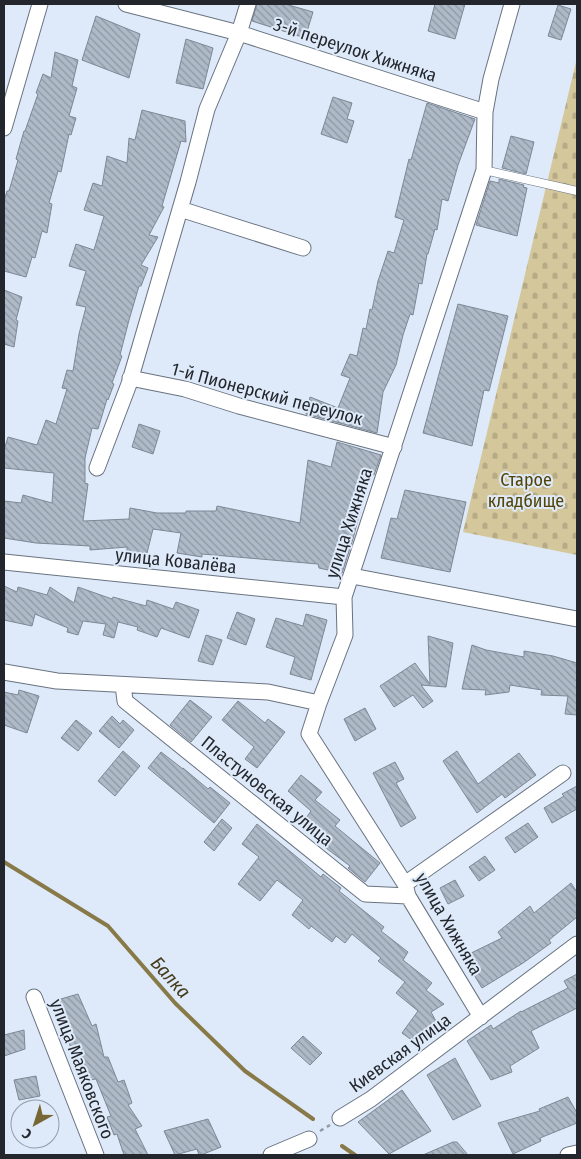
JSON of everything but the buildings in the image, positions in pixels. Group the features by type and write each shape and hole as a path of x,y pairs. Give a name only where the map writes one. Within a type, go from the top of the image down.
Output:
{"street":[{"path":"4,128 40,4"},
{"name":"3-й переулок Хижняка","path":"126,4 239,33 485,112"},
{"path":"97,468 130,378 180,209 207,109 239,33 248,4"},
{"name":"улица Хижняка","path":"481,1017 407,890 309,734 345,635 344,597 484,170 485,112 491,79 512,4"},
{"path":"180,209 302,248"},
{"name":"1-й Пионерский переулок","path":"130,378 185,389 239,406 394,447"},
{"name":"улица Ковалёва","path":"4,562 344,597"},
{"path":"352,576 577,619"},
{"path":"4,672 58,681 268,692 319,703"},
{"name":"Пластуновская улица","path":"123,685 125,701 365,894 407,890"},
{"path":"407,890 564,773"},
{"name":"Киевская улица","path":"340,1118 371,1099 577,944"},
{"name":"улица Маяковского","path":"34,997 96,1155"},
{"path":"271,1155 309,1138"},
{"path":"568,1155 577,1153"}],"lane":[{"path":"484,170 577,191"}],"path":[{"path":"309,1138 340,1118"}],"green space":[{"name":"Старое кладбище","path":"577,58 577,555 463,532"}],"waterway":[{"name":"Балка","path":"4,862 108,926 175,1003 245,1071 313,1119"},
{"name":"Балка","path":"342,1146 355,1155"}]}
